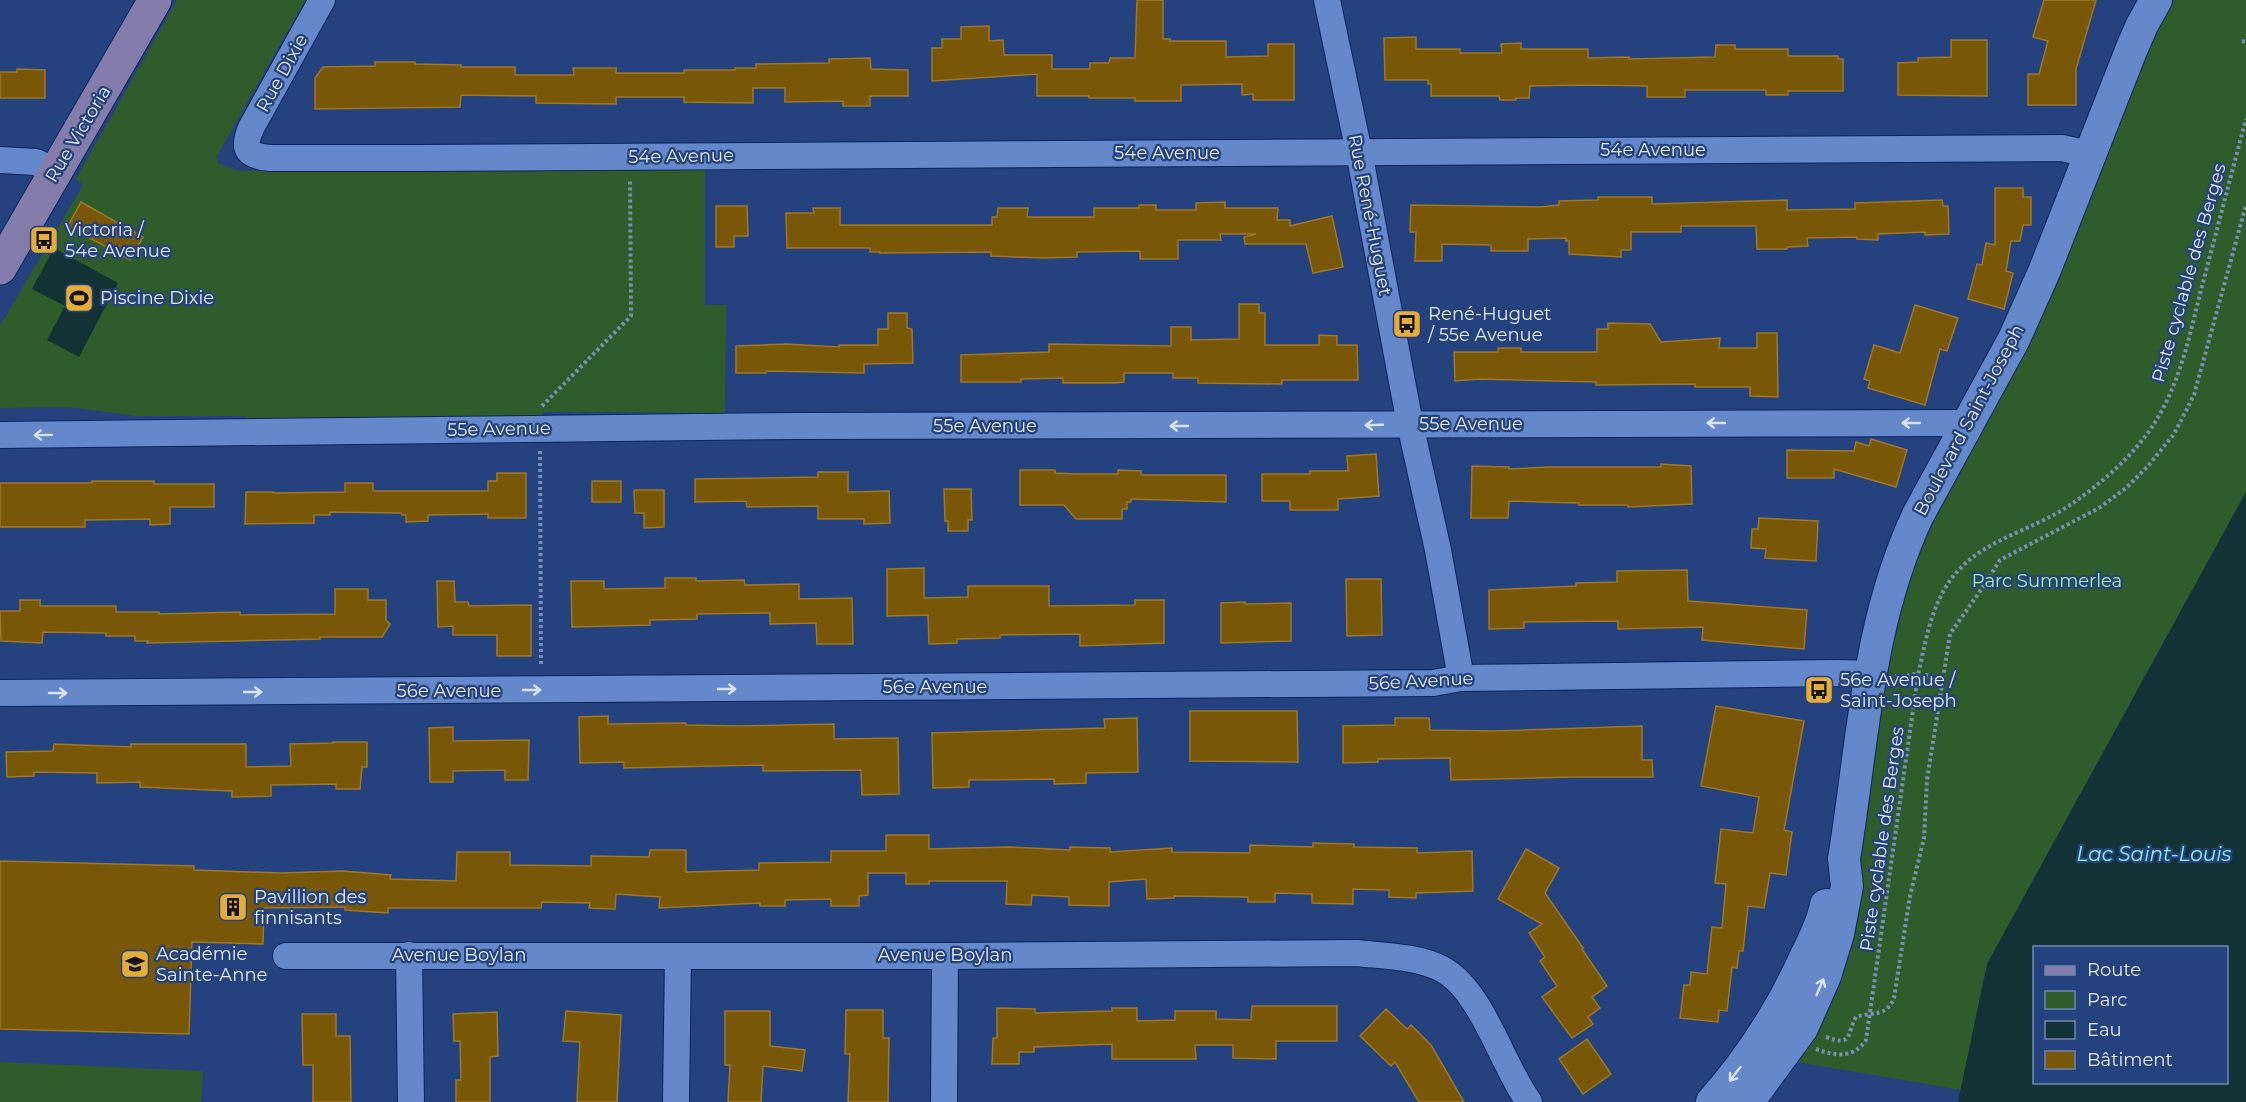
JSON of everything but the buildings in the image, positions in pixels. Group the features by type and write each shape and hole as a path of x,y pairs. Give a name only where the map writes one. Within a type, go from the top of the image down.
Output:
{"main road":[{"name":"Rue Victoria","path":"0,268 155,0"}],"street":[{"name":"Rue Dixie","path":"247,148 251,128 322,0"},
{"name":"Rue René-Huguet","path":"1327,0 1359,152 1410,424 1438,550 1461,678"},
{"name":"Boulevard Saint-Joseph","path":"1784,1048 1802,1028 1835,944 1847,886 1844,859 1870,674 1885,605 1905,543 2018,330 2044,272 2142,25 2156,0"},
{"name":"54e Avenue","path":"247,148 258,157 285,158 2062,148 2089,154"},
{"path":"0,160 36,162 56,172"},
{"name":"55e Avenue","path":"0,435 795,426 1970,423"},
{"name":"56e Avenue","path":"0,693 1433,683 1461,678 1870,674"},
{"name":"Avenue Boylan","path":"286,956 945,956 1356,953 1412,960 1441,968 1459,980 1472,997 1528,1102"},
{"path":"409,955 411,1102"},
{"path":"676,1102 678,956"},
{"path":"944,1102 945,956"},
{"path":"1712,1102 1784,1048"},
{"path":"1748,1102 1784,1048"}],"path":[{"name":"Piste cyclable des Berges","path":"1784,1048 1837,1056 1854,1052 1866,1041 1918,675 1937,602 1948,583 1980,551 2067,507 2098,484 2121,464 2162,413 2181,364 2246,119"},
{"path":"1821,1035 1840,1042 1846,1040 1856,1017 1886,1012 1894,998 1910,896 1924,838 1927,780 1950,634 2000,560 2099,507 2126,488 2148,466 2174,434 2194,395 2246,205"},
{"path":"1912,674 1918,675"},
{"path":"1925,675 1942,678"}],"green space":[{"path":"177,0 305,0 217,156 218,163 238,171 705,169 705,305 726,305 725,413 543,412 542,420 246,421 245,416 136,416 69,407 0,408 0,326 83,185 76,179"},
{"name":"Parc Summerlea","path":"2174,0 2246,0 2246,492 1987,964 1961,1090 1792,1061 1908,569 2112,136 2150,46"},
{"path":"0,1062 203,1071 201,1102 0,1102"}],"water":[{"name":"Piscine Dixie","path":"54,248 118,283 79,357 47,340 65,306 32,289"},
{"name":"Lac Saint-Louis","path":"2246,492 2246,1102 1958,1102 1987,964"}],"place":[{"name":"Victoria / 54e Avenue","path":"44,240"},
{"name":"Piscine Dixie","path":"79,298"},
{"name":"René-Huguet / 55e Avenue","path":"1407,324"},
{"name":"56e Avenue / Saint-Joseph","path":"1819,690"},
{"name":"Pavillion des finnisants","path":"233,907"},
{"name":"Académie Sainte-Anne","path":"135,964"}]}
